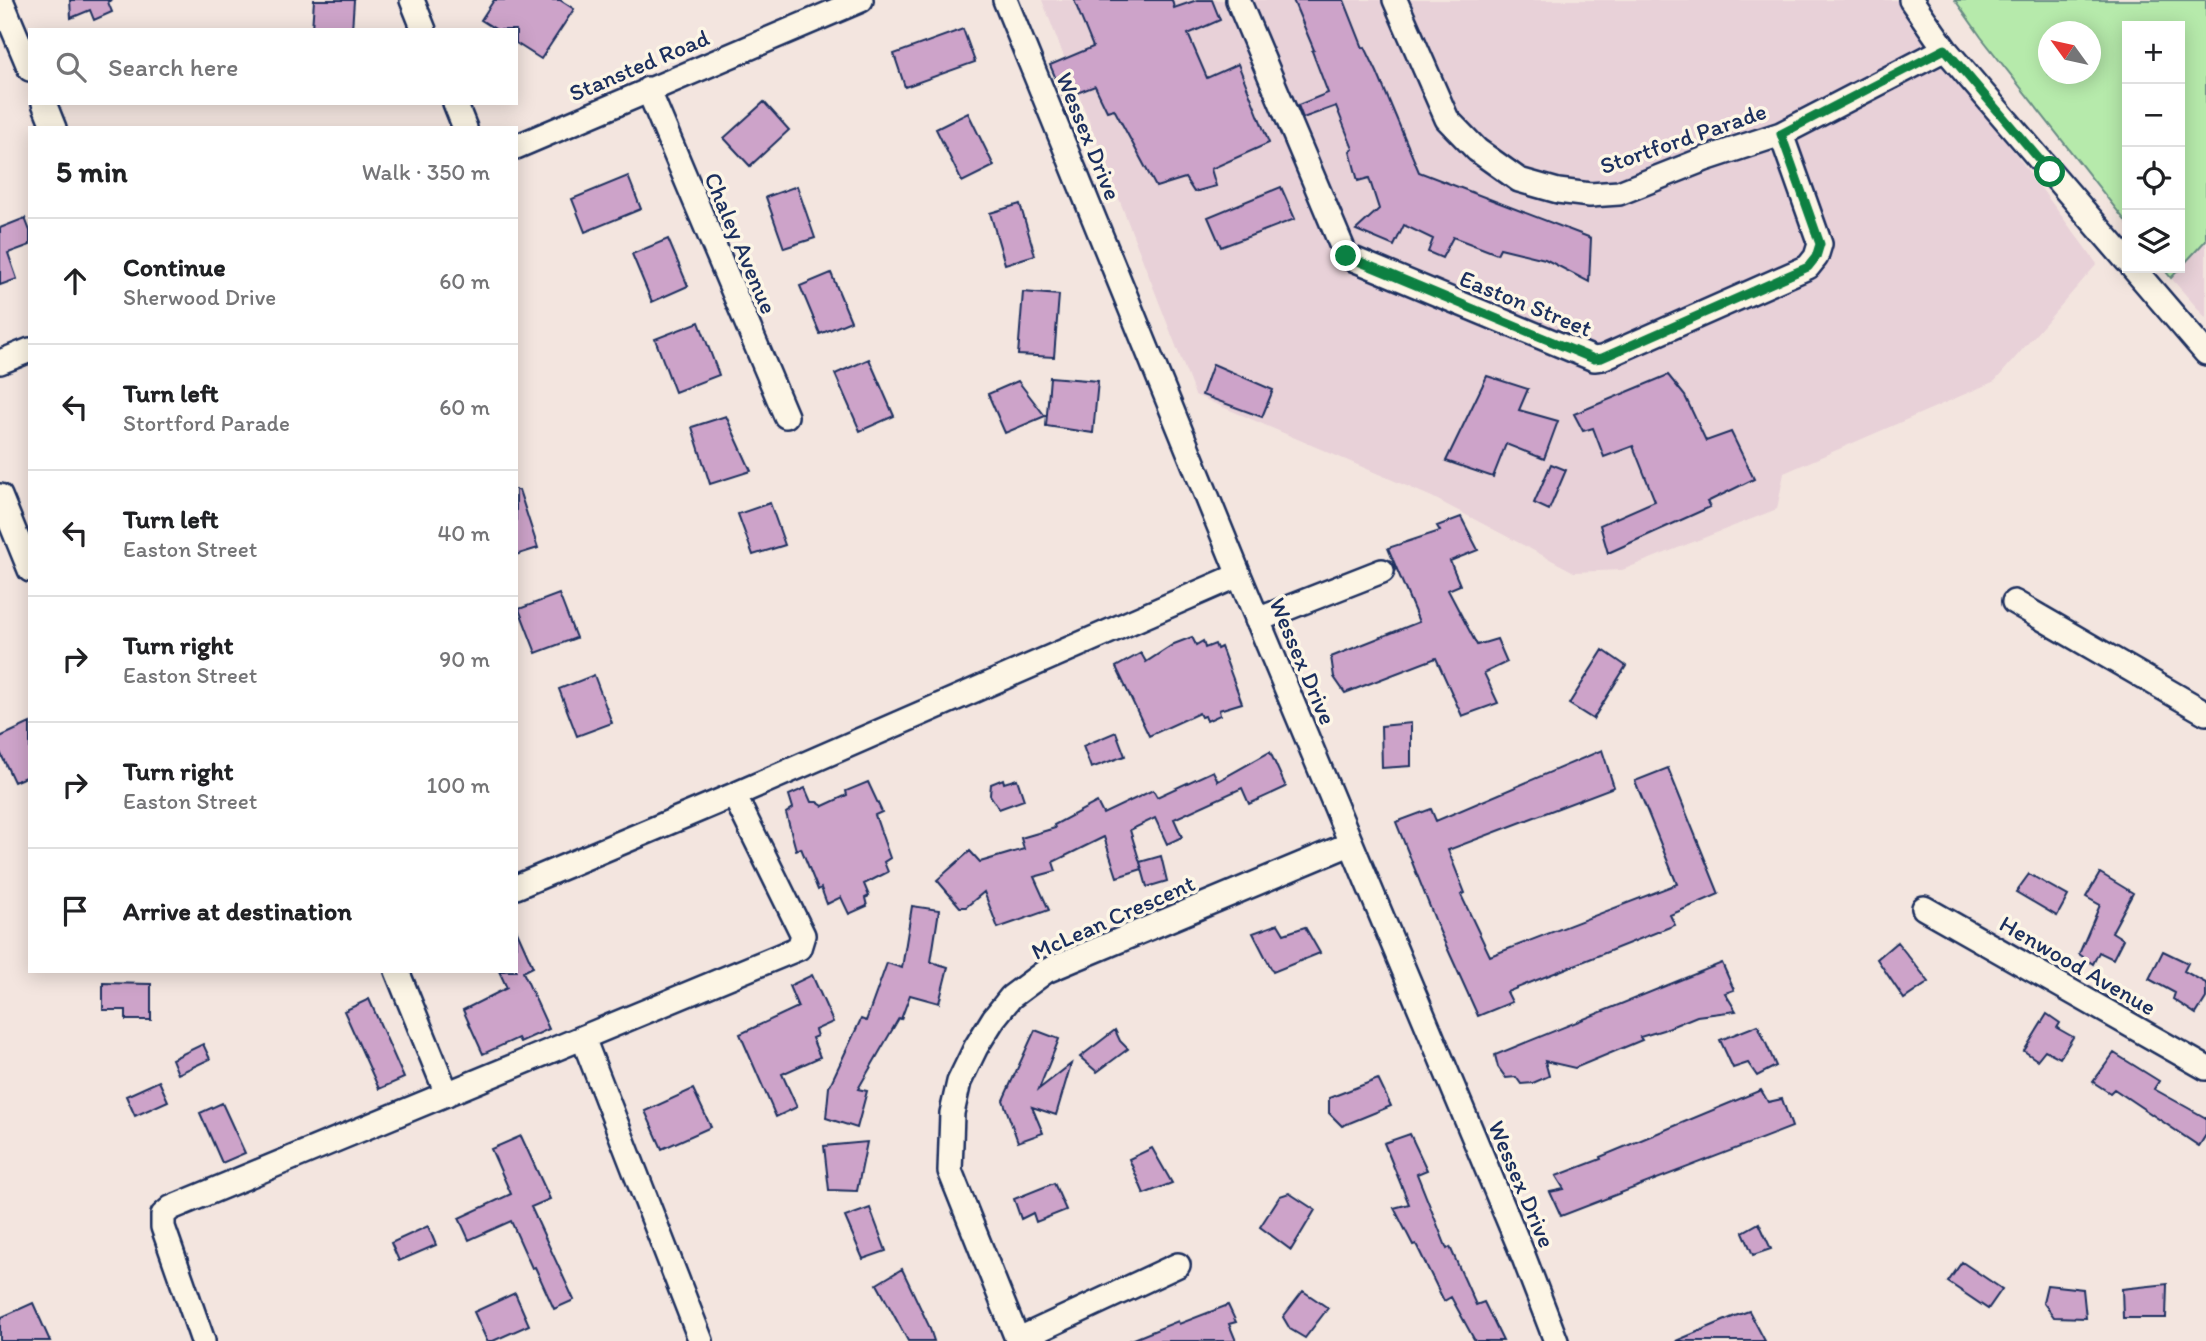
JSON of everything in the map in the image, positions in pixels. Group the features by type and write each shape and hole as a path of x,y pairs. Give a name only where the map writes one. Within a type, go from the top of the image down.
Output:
{"street":[{"path":"1,0 28,64"},
{"path":"412,0 423,28"},
{"name":"Stansted Road","path":"518,146 822,8 861,0"},
{"name":"Wessex Drive","path":"1005,0 1257,620 1523,1255 1556,1341"},
{"name":"Easton Street","path":"1238,0 1346,256 1594,359 1614,353 1808,267 1820,244 1781,134"},
{"name":"Stortford Parade","path":"1395,0 1447,119 1477,150 1519,180 1558,191 1590,195 1619,193 1705,159 1781,134 1945,49"},
{"path":"1911,0 1945,49 2122,255"},
{"name":"Chaley Avenue","path":"648,89 786,416"},
{"path":"45,105 53,126"},
{"path":"456,105 464,126"},
{"path":"2137,273 2206,353"},
{"path":"0,362 28,351"},
{"path":"0,496 28,565"},
{"path":"1257,620 1382,571"},
{"path":"518,886 1239,575"},
{"path":"2014,602 2206,713"},
{"path":"203,1341 163,1227 163,1215 171,1208 799,948 803,935 734,795"},
{"name":"McLean Crescent","path":"1018,1341 950,1171 952,1113 959,1082 994,1018 1011,997 1046,971 1350,844"},
{"name":"Henwood Avenue","path":"1924,908 2206,1068"},
{"path":"398,973 447,1094"},
{"path":"583,1038 701,1341"},
{"path":"1018,1341 1178,1265"}],"shaded area":[{"path":"1042,0 1902,0 2097,264 1995,381 1784,473 1777,509 1622,570 1574,572 1432,497 1195,395"},
{"path":"2206,240 2206,318 2171,278 2176,273 2185,273 2185,263"}],"green space":[{"path":"1955,0 2206,0 2206,240 2185,263 2185,21 2122,21 2122,217"}],"building":[{"path":"70,0 112,0 108,2 112,12 94,20 90,10 71,18"},
{"path":"314,0 354,0 352,28 312,28"},
{"path":"494,0 560,0 574,9 541,59 518,44 518,28 494,28 481,20"},
{"path":"1074,0 1172,0 1174,8 1197,0 1212,0 1220,20 1188,34 1207,78 1238,64 1269,143 1211,169 1216,186 1194,192 1185,178 1156,187 1114,109 1107,111 1095,86 1064,98 1050,65 1093,47"},
{"path":"1293,0 1344,0 1419,172 1591,238 1589,282 1545,259 1500,248 1497,254 1453,237 1442,258 1428,252 1433,239 1404,225 1394,246 1356,230 1379,209 1369,178 1358,181 1350,151 1353,149 1336,106 1303,118 1298,105 1328,93"},
{"path":"963,29 975,62 905,87 894,54"},
{"path":"764,102 789,130 750,166 724,138"},
{"path":"968,113 994,166 962,182 936,129"},
{"path":"628,176 641,209 585,232 572,199"},
{"path":"797,186 815,238 784,248 766,197"},
{"path":"1281,187 1295,219 1221,247 1208,217"},
{"path":"1020,204 1035,255 1005,264 990,213"},
{"path":"25,218 28,226 28,246 8,253 17,279 0,285 0,228"},
{"path":"668,239 688,286 652,302 632,254"},
{"path":"831,273 851,321 820,334 800,286"},
{"path":"1023,292 1059,295 1054,357 1018,355"},
{"path":"699,322 719,375 675,392 655,339"},
{"path":"869,359 894,416 860,431 835,374"},
{"path":"1213,364 1273,390 1262,417 1202,395"},
{"path":"1668,375 1685,396 1706,441 1731,432 1754,479 1707,502 1710,507 1608,553 1600,525 1655,501 1633,446 1604,457 1593,428 1583,431 1574,414"},
{"path":"1487,376 1528,389 1519,410 1558,421 1544,459 1506,444 1493,477 1446,461"},
{"path":"1050,377 1098,381 1093,433 1046,426"},
{"path":"1018,381 1045,416 1005,433 988,394"},
{"path":"726,416 751,471 710,484 692,427"},
{"path":"1551,464 1566,470 1549,510 1534,503"},
{"path":"518,490 519,490 538,548 518,554"},
{"path":"770,503 785,545 753,555 738,514"},
{"path":"1461,517 1478,550 1450,561 1460,585 1448,590 1477,645 1497,639 1507,662 1484,673 1498,703 1462,716 1436,658 1345,693 1334,677 1331,657 1419,622 1388,548 1440,531 1437,526"},
{"path":"559,594 576,638 536,653 519,609"},
{"path":"1192,637 1196,645 1203,641 1205,648 1215,644 1217,649 1221,647 1242,703 1219,710 1220,715 1207,721 1205,716 1201,717 1199,713 1149,736 1116,667 1141,653 1146,662 1174,644"},
{"path":"1603,650 1626,666 1593,719 1569,704"},
{"path":"594,675 612,723 577,736 559,689"},
{"path":"1411,723 1411,766 1382,768 1381,726"},
{"path":"28,724 28,776 14,782 0,752 0,737"},
{"path":"1116,732 1125,756 1091,768 1083,746"},
{"path":"1602,750 1614,787 1448,850 1465,893 1461,895 1490,956 1677,884 1635,781 1668,768 1719,894 1670,915 1675,925 1507,992 1512,1002 1478,1016 1440,932 1396,822 1431,809 1436,821"},
{"path":"1270,752 1286,787 1249,804 1242,788 1174,819 1182,837 1167,844 1155,818 1130,830 1142,869 1117,877 1104,837 1053,862 1056,871 1034,877 1049,910 998,928 984,892 966,907 960,907 937,880 970,851 980,862 1024,849 1021,838 1055,828 1054,825 1097,802 1103,814 1153,790 1157,797 1213,771 1218,781"},
{"path":"1003,779 1004,783 1017,779 1024,800 999,809 990,795 991,784"},
{"path":"868,782 882,812 875,815 890,858 884,862 888,872 864,884 869,896 865,898 867,906 849,914 841,897 827,904 821,888 818,890 801,848 796,850 786,813 793,808 789,795 805,788 811,802 823,806 847,795 846,791"},
{"path":"1161,856 1167,881 1147,887 1140,862"},
{"path":"2100,873 2133,893 2112,932 2123,939 2113,959 2099,952 2093,964 2079,954 2100,905 2086,897"},
{"path":"2029,874 2068,896 2057,916 2016,892"},
{"path":"912,906 939,910 931,962 948,967 939,1003 910,995 901,1019 899,1018 858,1089 867,1091 857,1128 826,1118 829,1087 861,1019 866,1021 887,963 902,968"},
{"path":"1278,924 1284,934 1305,927 1320,953 1273,972 1253,933"},
{"path":"518,933 533,967 523,972 549,1029 520,1042 518,1038 483,1054 463,1010 507,988 500,973 518,973"},
{"path":"1897,942 1929,982 1904,999 1877,959"},
{"path":"2163,951 2188,963 2184,971 2206,983 2206,998 2196,1014 2173,999 2175,993 2149,979"},
{"path":"1722,963 1734,990 1725,993 1736,1011 1697,1016 1640,1037 1642,1040 1575,1068 1545,1061 1549,1076 1533,1083 1521,1084 1516,1077 1506,1078 1498,1067 1495,1055"},
{"path":"812,975 833,1022 815,1030 817,1036 812,1038 820,1057 782,1074 797,1107 776,1117 740,1034 798,1007 789,986"},
{"path":"103,983 151,984 151,1020 126,1020 126,1010 103,1010"},
{"path":"369,999 404,1078 379,1089 344,1011"},
{"path":"2047,1014 2060,1023 2057,1028 2073,1037 2060,1058 2045,1050 2037,1060 2024,1051"},
{"path":"1758,1025 1776,1066 1757,1076 1748,1063 1733,1068 1720,1040"},
{"path":"1035,1030 1059,1039 1039,1089 1071,1064 1056,1115 1032,1107 1043,1133 1018,1142 1003,1100"},
{"path":"1115,1030 1128,1049 1097,1072 1080,1057"},
{"path":"203,1044 210,1059 178,1074 172,1059"},
{"path":"2114,1053 2159,1081 2154,1089 2206,1118 2206,1135 2199,1146 2114,1089 2110,1093 2093,1082"},
{"path":"1378,1079 1391,1106 1342,1126 1329,1113 1329,1098"},
{"path":"159,1081 168,1101 135,1116 126,1096"},
{"path":"693,1089 711,1127 662,1149 645,1111"},
{"path":"1761,1090 1768,1102 1782,1099 1792,1127 1561,1216 1550,1192 1564,1189 1556,1176"},
{"path":"222,1103 245,1153 222,1163 200,1113"},
{"path":"1410,1134 1427,1170 1417,1174 1447,1249 1450,1247 1476,1305 1484,1302 1503,1341 1475,1341 1451,1297 1444,1301 1416,1244 1413,1245 1394,1208 1409,1204 1384,1143"},
{"path":"521,1136 550,1199 531,1207 574,1300 554,1309 511,1221 469,1240 459,1218 511,1194 491,1149"},
{"path":"867,1142 857,1191 829,1190 824,1146"},
{"path":"1152,1148 1172,1183 1144,1194 1129,1159"},
{"path":"1054,1183 1066,1210 1036,1222 1033,1213 1021,1219 1014,1199"},
{"path":"1289,1193 1315,1210 1291,1250 1260,1227 1280,1196"},
{"path":"870,1208 886,1251 863,1259 845,1217"},
{"path":"1759,1223 1771,1249 1753,1255 1743,1232"},
{"path":"428,1226 436,1245 399,1261 391,1243"},
{"path":"1962,1262 2002,1289 1988,1309 1948,1282"},
{"path":"902,1269 934,1341 908,1341 877,1284"},
{"path":"2167,1284 2166,1318 2123,1318 2122,1289"},
{"path":"2047,1285 2083,1289 2086,1318 2054,1317 2043,1302"},
{"path":"1303,1291 1328,1308 1305,1338 1290,1329 1283,1317"},
{"path":"515,1293 529,1325 493,1341 487,1341 474,1312"},
{"path":"33,1303 50,1341 0,1341 0,1318"},
{"path":"1228,1305 1236,1322 1229,1324 1236,1341 1129,1341 1178,1321 1179,1324"},
{"path":"1749,1311 1765,1341 1676,1341 1735,1316"}],"route":[{"path":"1346,256 1597,360 1808,267 1816,257 1820,244 1781,134 1945,49 2050,172"}]}
